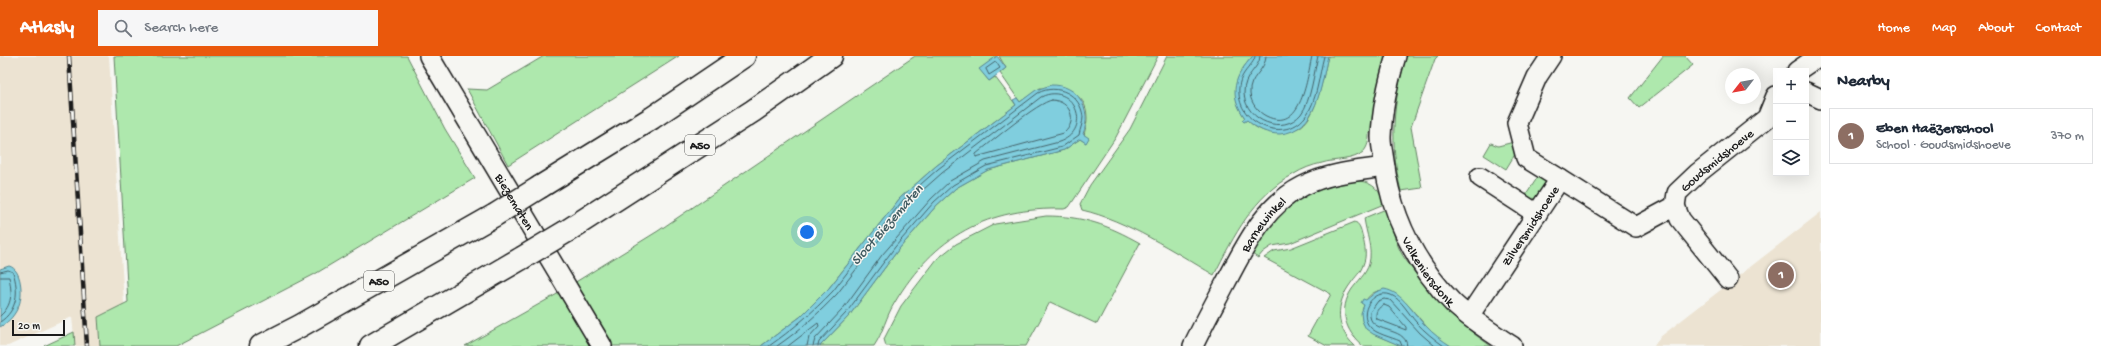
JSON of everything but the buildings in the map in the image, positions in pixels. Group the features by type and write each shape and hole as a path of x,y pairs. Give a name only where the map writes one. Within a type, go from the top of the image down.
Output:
{"highway":[{"name":"A50","path":"261,346 300,326 495,215 652,118 744,56"},
{"name":"A50","path":"371,346 567,231 753,111 831,56"}],"street":[{"name":"Biezematen","path":"429,56 602,346"},
{"name":"Valkeniersdonk","path":"1396,56 1389,79 1381,138 1392,203 1410,245 1441,290 1469,316 1512,346"},
{"name":"Zilversmidshoeve","path":"1469,316 1560,179 1526,158 1517,124 1537,77 1551,56"},
{"path":"1801,68 1819,56"},
{"path":"1809,93 1821,99"},
{"name":"Goudsmidshoeve","path":"1728,279 1680,219 1675,206 1677,193 1698,173 1767,118 1773,103"},
{"name":"Barnewinkel","path":"1193,346 1240,255 1260,223 1277,204 1294,191 1316,180 1338,174 1385,167"},
{"path":"1480,177 1537,214"},
{"name":"Goudsmidshoeve","path":"1560,179 1636,227 1675,206"}],"shaded area":[{"path":"0,56 109,56 124,304 98,317 100,346 75,346 72,317 8,346 0,346"},
{"path":"1821,212 1821,346 1654,346 1660,337"}],"green space":[{"path":"114,56 407,56 445,129 475,178 315,274 176,346 100,346 98,317 128,302"},
{"path":"544,56 679,56 508,165 467,89 487,90"},
{"path":"915,56 997,56 980,69 989,81 995,77 1016,105 936,166 900,198 829,288 800,317 761,346 612,346 574,283 658,231"},
{"path":"999,56 1158,56 1116,137 1069,207 1064,209 1011,213 987,220 966,230 946,243 927,259 910,279 892,307 880,336 874,346 820,346 849,316 898,250 937,205 956,188 988,170 1064,150 1080,139 1086,143 1084,136 1087,122 1086,108 1083,101 1078,96 1056,89 1040,88 1020,102 1000,73 1006,68"},
{"path":"1167,56 1253,56 1242,70 1236,86 1237,101 1245,118 1242,120 1244,122 1247,120 1255,127 1264,131 1277,132 1298,128 1305,123 1310,116 1315,107 1328,56 1386,56 1375,101 1374,132 1369,133 1368,143 1365,150 1354,157 1307,167 1280,183 1256,205 1246,218 1214,275 1133,229 1116,221 1082,210 1080,204 1090,185 1130,129"},
{"path":"1406,56 1438,56 1435,59 1411,127 1422,188 1401,191 1395,156 1394,123 1398,90"},
{"path":"1663,56 1685,56 1693,65 1639,108 1630,98"},
{"path":"1514,142 1517,151 1506,169 1484,155 1491,143 1498,146"},
{"path":"1541,172 1547,178 1546,183 1534,202 1524,198"},
{"path":"1360,181 1376,188 1383,199 1384,204 1290,243 1272,246 1263,252 1258,258 1252,254 1261,238 1283,212 1309,193 1341,183"},
{"path":"1386,209 1398,245 1403,256 1412,269 1442,305 1465,327 1491,346 1451,346 1442,341 1433,333 1396,295 1387,290 1378,291 1370,295 1365,302 1362,317 1367,329 1380,337 1401,346 1363,346 1352,334 1346,320 1345,305 1352,289 1366,271 1370,258 1370,247 1364,218"},
{"path":"1046,216 1059,216 1095,223 1117,231 1140,243 1097,324 1050,302 1026,346 886,346 884,339 901,306 937,259 956,244 995,224"},
{"path":"1355,222 1360,227 1365,248 1365,258 1361,270 1351,283 1342,299 1340,316 1344,332 1355,346 1327,346 1308,336 1331,294 1264,258 1274,251 1291,248"},
{"path":"559,293 591,346 465,346"},
{"path":"74,332 75,346 44,346"}],"water":[{"path":"997,56 1006,68 989,81 979,69"},
{"path":"1253,56 1328,56 1316,104 1303,124 1293,131 1280,134 1266,132 1247,120 1244,122 1242,120 1245,118 1236,101 1236,86 1241,71"},
{"name":"Sloot Biezematen","path":"1051,85 1069,89 1081,100 1086,116 1086,125 1083,134 1089,138 1086,143 1080,139 1064,150 988,170 956,188 937,205 898,250 849,316 820,346 761,346 800,317 829,288 900,198 936,166 1016,105 1013,100 1017,98 1020,102 1036,90"},
{"path":"9,266 17,272 21,295 14,315 0,327 0,269"},
{"path":"1384,289 1397,294 1429,329 1451,346 1401,346 1373,334 1366,329 1362,321 1361,313 1364,305 1361,303 1363,299 1366,300 1376,292"}],"railway":[{"path":"69,56 87,346"}],"place":[{"name":"Eben Haëzerschool","path":"1781,275"}]}
